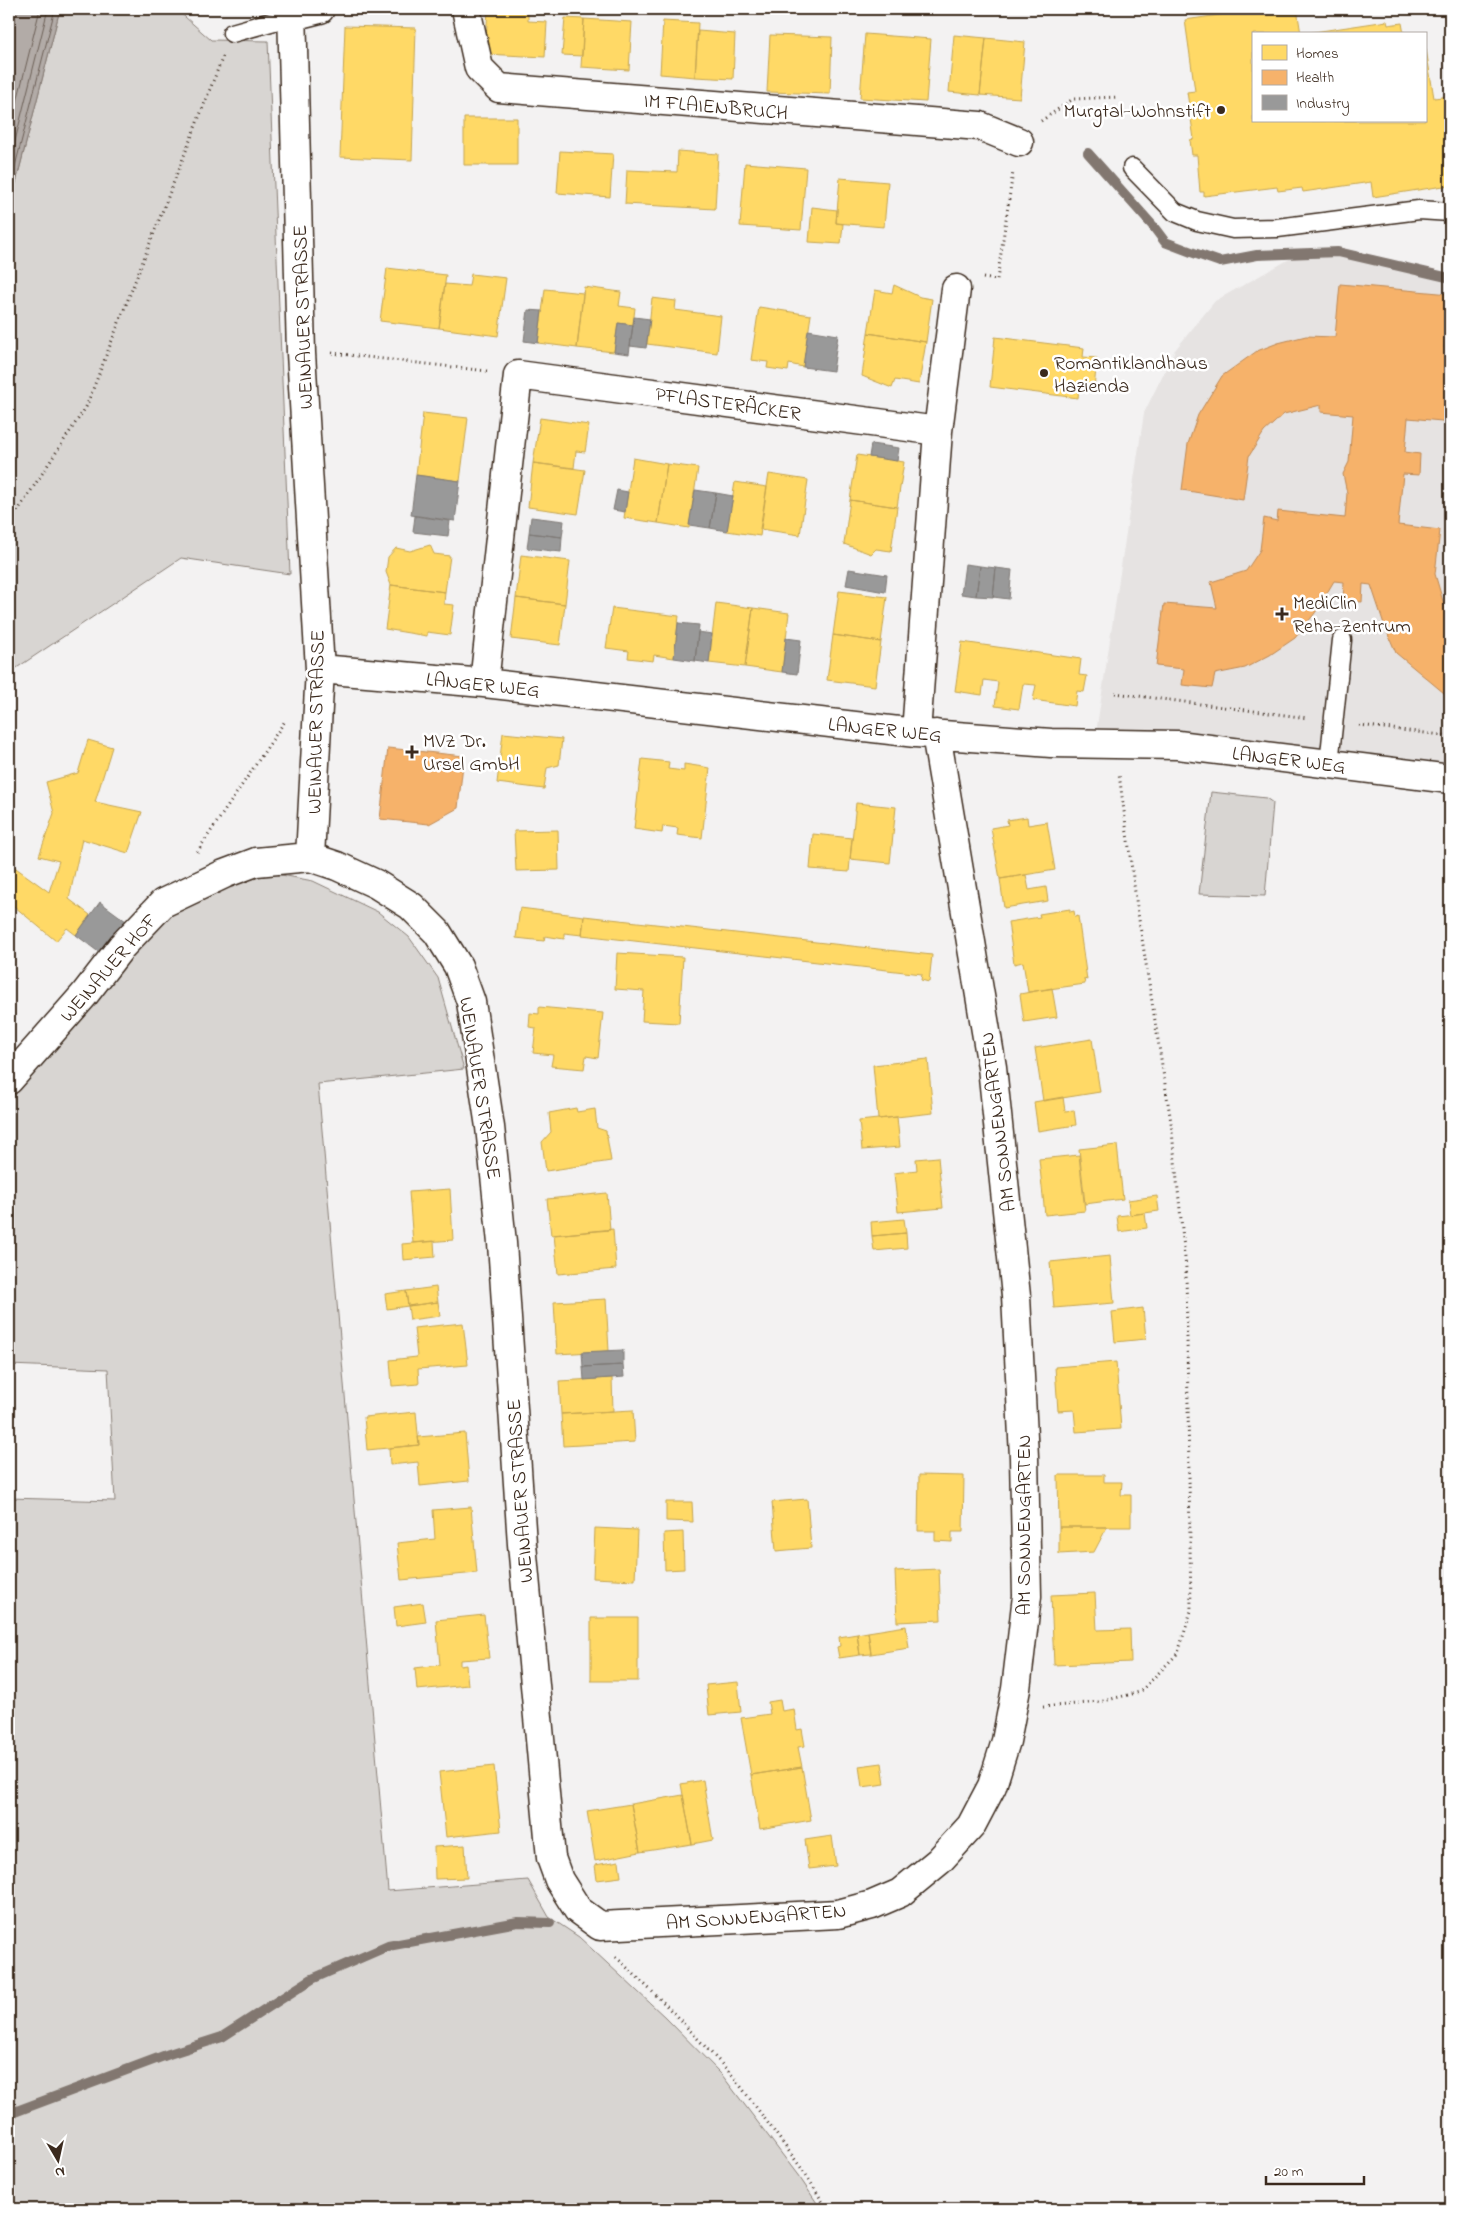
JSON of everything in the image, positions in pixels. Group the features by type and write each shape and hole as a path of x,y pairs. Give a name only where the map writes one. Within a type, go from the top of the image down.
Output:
{"street":[{"path":"292,12 320,9"},
{"name":"IM FLAIENBRUCH","path":"466,9 479,68 499,88 980,126 1019,142"},
{"name":"WEINAUER STRASSE","path":"292,12 302,353 320,669 310,857 337,866 376,884 411,906 437,932 443,941 458,966 471,1002 490,1127 502,1243 522,1544 551,1858 559,1880 578,1910 600,1926"},
{"path":"926,734 938,431 956,289"},
{"path":"484,683 518,374"},
{"name":"PFLASTERÄCKER","path":"518,374 938,431"},
{"name":"LANGER WEG","path":"320,669 484,683 926,734 1050,743 1178,745 1450,779"},
{"name":"AM SONNENGARTEN","path":"600,1926 838,1914 900,1893 940,1861 971,1826 992,1786 1006,1741 1027,1596 1024,1457 1016,1296 992,1067 926,734"},
{"name":"WEINAUER HOF","path":"9,1080 84,996 122,946 163,903 224,874 256,862 310,857"}],"lane":[{"path":"232,33 292,12"},
{"path":"1132,168 1175,212 1197,221 1233,229 1277,228 1419,210 1450,212"},
{"path":"1329,764 1342,640"}],"path":[{"path":"9,524 86,407 232,33"},
{"path":"956,289 964,274 997,280 1009,188 1019,142 1039,122 1073,99 1118,97"},
{"path":"302,353 334,354 518,374"},
{"path":"1115,693 1450,736"},
{"path":"196,854 288,717"},
{"path":"1012,1709 1099,1702 1140,1692 1178,1653 1191,1611 1186,1268 1171,1122 1137,907 1115,744"},
{"path":"600,1926 604,1945 663,2002 733,2076 805,2173 827,2209"}],"shaded area":[{"path":"60,9 176,9 211,40 268,41 290,574 181,558 9,673 9,210"},
{"name":"MediClin Reha-Zentrum","path":"1295,256 1344,257 1450,283 1450,770 1096,733 1144,413 1175,350 1215,301"},
{"path":"1211,792 1266,798 1273,803 1265,896 1199,894"},
{"path":"271,873 313,881 378,912 409,937 438,978 464,1069 318,1084 388,1891 528,1880 549,1917 579,1937 665,2017 722,2075 800,2178 821,2209 9,2209 9,1498 115,1501 108,1369 9,1365 9,1104 34,1067 159,921 202,895"}],"water":[{"path":"9,9 60,9 9,210"}],"building: Homes":[{"path":"488,9 528,11 528,21 547,22 545,57 485,54"},
{"name":"Murgtal-Wohnstift","path":"1260,9 1297,9 1301,32 1252,32 1252,122 1426,122 1426,49 1434,98 1450,96 1450,185 1373,197 1371,182 1303,192 1302,188 1278,191 1277,187 1204,196 1204,192 1200,192 1197,155 1192,155 1190,140 1194,139 1187,92 1195,91 1185,20"},
{"path":"565,18 584,19 582,56 562,55"},
{"path":"584,19 632,22 629,70 581,67"},
{"path":"663,21 698,23 695,77 660,74"},
{"path":"1387,21 1388,25 1402,23 1404,32 1314,32"},
{"path":"345,26 416,28 412,160 340,157"},
{"path":"698,31 735,34 733,79 695,77"},
{"path":"865,34 931,39 926,102 860,98"},
{"path":"770,35 832,37 830,94 767,92"},
{"path":"954,35 986,38 980,95 949,92"},
{"path":"986,38 1025,42 1020,98 980,95"},
{"path":"464,118 517,118 517,165 464,165"},
{"path":"560,151 613,154 610,197 557,193"},
{"path":"678,151 718,154 715,209 625,204 627,170 677,172"},
{"path":"745,163 806,168 801,230 740,226"},
{"path":"840,178 888,182 884,227 836,223"},
{"path":"812,207 837,210 836,223 843,224 841,244 809,242"},
{"path":"387,268 446,275 439,328 380,321"},
{"path":"471,274 506,278 498,336 439,328 445,284 469,286"},
{"path":"894,285 920,297 932,299 926,342 868,333 875,290 892,293"},
{"path":"584,287 621,292 619,306 635,308 633,325 618,323 614,352 577,348"},
{"path":"545,289 583,293 577,348 538,343"},
{"path":"652,298 676,301 675,310 721,316 717,353 647,344"},
{"path":"759,307 811,315 803,367 789,364 788,371 767,368 768,362 751,360"},
{"path":"868,333 926,342 919,384 895,380 892,388 862,376"},
{"name":"Romantiklandhaus Hazienda","path":"995,337 1084,348 1083,357 1097,358 1094,389 1079,388 1078,398 990,387"},
{"path":"423,413 468,418 460,481 416,475"},
{"path":"540,418 589,425 585,452 576,451 574,468 533,463"},
{"path":"857,455 904,462 897,507 850,500"},
{"path":"633,458 667,464 658,523 624,518"},
{"path":"533,463 585,470 578,514 528,507"},
{"path":"667,464 698,468 689,528 658,523"},
{"path":"769,474 808,480 800,535 760,529"},
{"path":"735,482 767,487 760,536 727,531"},
{"path":"850,500 897,507 891,551 876,549 871,554 844,544"},
{"path":"430,545 434,554 450,556 445,592 391,585 386,572 388,557 396,548 410,551"},
{"path":"521,555 570,561 565,604 516,598"},
{"path":"391,585 445,592 444,604 454,605 450,635 427,632 427,636 385,629"},
{"path":"839,591 887,597 881,642 833,635"},
{"path":"516,598 565,604 560,645 511,639"},
{"path":"716,603 753,608 745,667 709,663"},
{"path":"612,608 679,616 674,658 654,655 653,661 628,658 629,651 606,648"},
{"path":"753,608 789,613 782,672 745,667"},
{"path":"833,635 881,642 875,686 827,680"},
{"path":"962,642 1081,659 1079,675 1087,676 1084,692 1077,691 1075,706 1033,700 1036,685 1023,684 1019,709 995,706 998,682 984,680 982,695 955,691"},
{"path":"503,733 562,739 559,765 547,768 544,789 497,783"},
{"path":"88,740 112,747 95,802 142,812 128,853 82,839 69,899 90,915 76,935 67,928 56,941 9,902 9,871 13,866 49,892 59,861 39,856 54,813 46,782 78,773"},
{"path":"642,759 669,762 668,769 684,771 684,764 710,768 702,838 677,835 678,828 663,826 662,833 634,829"},
{"path":"856,803 896,807 890,863 850,859"},
{"path":"1027,817 1028,825 1047,822 1055,870 1000,879 991,828 1008,825 1007,820"},
{"path":"558,830 559,870 516,871 514,831"},
{"path":"813,834 852,838 849,872 810,869"},
{"path":"1026,875 1029,890 1046,887 1048,901 1004,908 1000,879"},
{"path":"520,908 584,916 582,935 564,933 564,939 545,936 544,941 516,938"},
{"path":"1070,909 1070,912 1074,911 1075,917 1078,916 1087,980 1084,979 1085,984 1028,992 1023,962 1014,964 1008,922 1040,917 1039,914"},
{"path":"584,916 932,955 929,982 921,980 922,974 582,935"},
{"path":"617,953 683,957 679,1023 642,1021 644,991 615,989"},
{"path":"1052,988 1057,1017 1024,1022 1020,994"},
{"path":"539,1007 603,1013 598,1058 586,1056 584,1069 551,1066 553,1055 533,1053 536,1028 529,1027 530,1013 539,1014"},
{"path":"1092,1039 1100,1092 1043,1101 1035,1048"},
{"path":"928,1059 933,1113 878,1119 873,1065"},
{"path":"1063,1097 1065,1111 1074,1110 1076,1125 1038,1131 1034,1102"},
{"path":"576,1108 577,1112 595,1109 597,1128 606,1131 611,1161 546,1171 542,1142 551,1132 549,1113"},
{"path":"897,1117 900,1147 862,1150 859,1121"},
{"path":"1117,1145 1123,1199 1085,1204 1079,1149"},
{"path":"1079,1155 1085,1211 1045,1215 1039,1159"},
{"path":"938,1157 943,1208 898,1212 894,1173 917,1170 916,1159"},
{"path":"450,1189 453,1240 413,1243 409,1192"},
{"path":"607,1193 610,1230 551,1235 547,1199"},
{"path":"1157,1196 1159,1211 1130,1215 1128,1200"},
{"path":"1145,1213 1147,1228 1119,1232 1117,1216"},
{"path":"904,1219 906,1233 872,1236 871,1222"},
{"path":"613,1229 616,1269 558,1274 554,1235"},
{"path":"906,1233 907,1248 874,1251 872,1236"},
{"path":"434,1241 435,1257 403,1260 402,1244"},
{"path":"1110,1256 1114,1303 1054,1308 1050,1262"},
{"path":"436,1287 438,1302 408,1306 406,1291"},
{"path":"406,1291 408,1306 387,1309 385,1294"},
{"path":"606,1299 609,1351 557,1354 554,1302"},
{"path":"438,1302 440,1316 410,1320 408,1306"},
{"path":"1143,1308 1146,1339 1115,1342 1112,1312"},
{"path":"463,1323 468,1365 418,1369 419,1384 392,1386 390,1360 417,1357 414,1328"},
{"path":"1116,1362 1121,1429 1076,1432 1074,1410 1058,1411 1055,1367"},
{"path":"612,1378 613,1411 561,1414 559,1381"},
{"path":"633,1410 635,1442 563,1446 561,1414"},
{"path":"416,1412 419,1445 367,1450 364,1417"},
{"path":"465,1433 469,1481 420,1486 418,1462 390,1465 389,1448 419,1445 418,1437"},
{"path":"919,1475 964,1476 963,1532 952,1532 952,1542 935,1541 935,1531 918,1531"},
{"path":"1058,1475 1104,1475 1104,1482 1122,1482 1121,1495 1131,1495 1131,1527 1059,1527"},
{"path":"807,1499 811,1548 776,1551 772,1502"},
{"path":"666,1502 692,1502 693,1522 666,1521"},
{"path":"471,1507 477,1573 401,1580 397,1543 435,1539 433,1510"},
{"path":"1059,1527 1107,1527 1094,1552 1059,1554"},
{"path":"595,1528 637,1530 635,1580 593,1578"},
{"path":"683,1532 684,1569 665,1570 664,1533"},
{"path":"939,1569 941,1620 897,1622 895,1571"},
{"path":"1095,1593 1097,1630 1130,1629 1131,1662 1054,1665 1051,1595"},
{"path":"423,1603 426,1622 396,1626 394,1607"},
{"path":"484,1615 489,1658 460,1660 460,1666 466,1665 468,1685 417,1690 415,1668 440,1665 436,1620"},
{"path":"591,1618 638,1618 638,1681 591,1681"},
{"path":"906,1626 909,1648 871,1654 868,1632"},
{"path":"868,1632 871,1654 860,1655 857,1634"},
{"path":"857,1634 860,1655 839,1658 837,1647 840,1646 839,1637"},
{"path":"738,1682 741,1712 709,1715 706,1685"},
{"path":"780,1700 782,1711 794,1709 797,1730 802,1729 805,1746 798,1747 802,1767 751,1775 741,1718 770,1714 768,1702"},
{"path":"882,1763 885,1784 862,1787 859,1766"},
{"path":"494,1766 501,1831 446,1837 439,1772"},
{"path":"802,1767 811,1820 760,1829 751,1775"},
{"path":"703,1780 713,1840 692,1844 681,1784"},
{"path":"683,1795 692,1844 640,1852 631,1804"},
{"path":"631,1804 640,1852 595,1861 587,1811"},
{"path":"832,1836 836,1866 809,1869 805,1840"},
{"path":"465,1845 467,1878 435,1879 434,1847"},
{"path":"619,1861 621,1877 597,1880 595,1865"}],"building: Health":[{"path":"1340,284 1450,294 1444,348 1450,349 1450,428 1442,421 1408,418 1405,452 1420,454 1419,475 1403,474 1398,525 1440,530 1435,574 1447,615 1450,618 1450,698 1396,653 1371,585 1363,584 1362,602 1343,600 1344,582 1334,581 1315,613 1295,638 1270,655 1245,668 1215,674 1212,688 1182,685 1184,669 1156,666 1164,604 1217,608 1211,582 1246,571 1260,550 1264,518 1277,521 1278,511 1345,518 1347,493 1343,474 1349,462 1353,415 1321,412 1321,405 1284,414 1264,432 1249,456 1243,500 1182,490 1188,444 1198,415 1222,376 1257,351 1278,343 1306,336 1335,337"},
{"path":"388,748 464,756 458,808 429,824 380,819"}],"building: Industry":[{"path":"528,310 542,311 538,343 524,341"},
{"path":"634,317 650,319 646,348 630,346"},
{"path":"618,323 633,325 629,354 614,352"},
{"path":"808,330 838,335 833,371 803,367"},
{"path":"871,444 899,448 897,461 869,457"},
{"path":"416,475 460,481 455,521 411,515"},
{"path":"617,490 628,492 625,512 613,510"},
{"path":"695,490 716,493 710,528 689,525"},
{"path":"716,493 733,496 727,531 710,528"},
{"path":"415,516 450,521 448,536 413,532"},
{"path":"531,517 564,521 562,537 529,533"},
{"path":"529,533 562,537 561,552 527,548"},
{"path":"965,564 980,566 976,596 961,594"},
{"path":"980,566 996,568 993,597 976,596"},
{"path":"996,568 1012,570 1009,599 993,597"},
{"path":"849,569 887,575 885,592 846,585"},
{"path":"678,623 699,625 695,661 674,658"},
{"path":"698,632 712,634 709,663 695,661"},
{"path":"786,638 801,640 797,674 782,672"},
{"path":"100,902 130,924 105,957 76,935"},
{"path":"623,1350 623,1365 583,1367 582,1352"},
{"path":"623,1365 624,1377 584,1380 583,1367"}],"waterway":[{"path":"1088,153 1165,242 1220,262 1257,255 1338,252 1450,278"},
{"path":"9,2114 169,2054 222,2037 312,1979 388,1946 518,1922 550,1923"}],"place":[{"name":"Murgtal-Wohnstift","path":"1221,110"},
{"name":"Romantiklandhaus Hazienda","path":"1044,373"},
{"name":"MediClin Reha-Zentrum","path":"1282,614"},
{"name":"MVZ Dr. Ursel GmbH","path":"412,752"}]}
